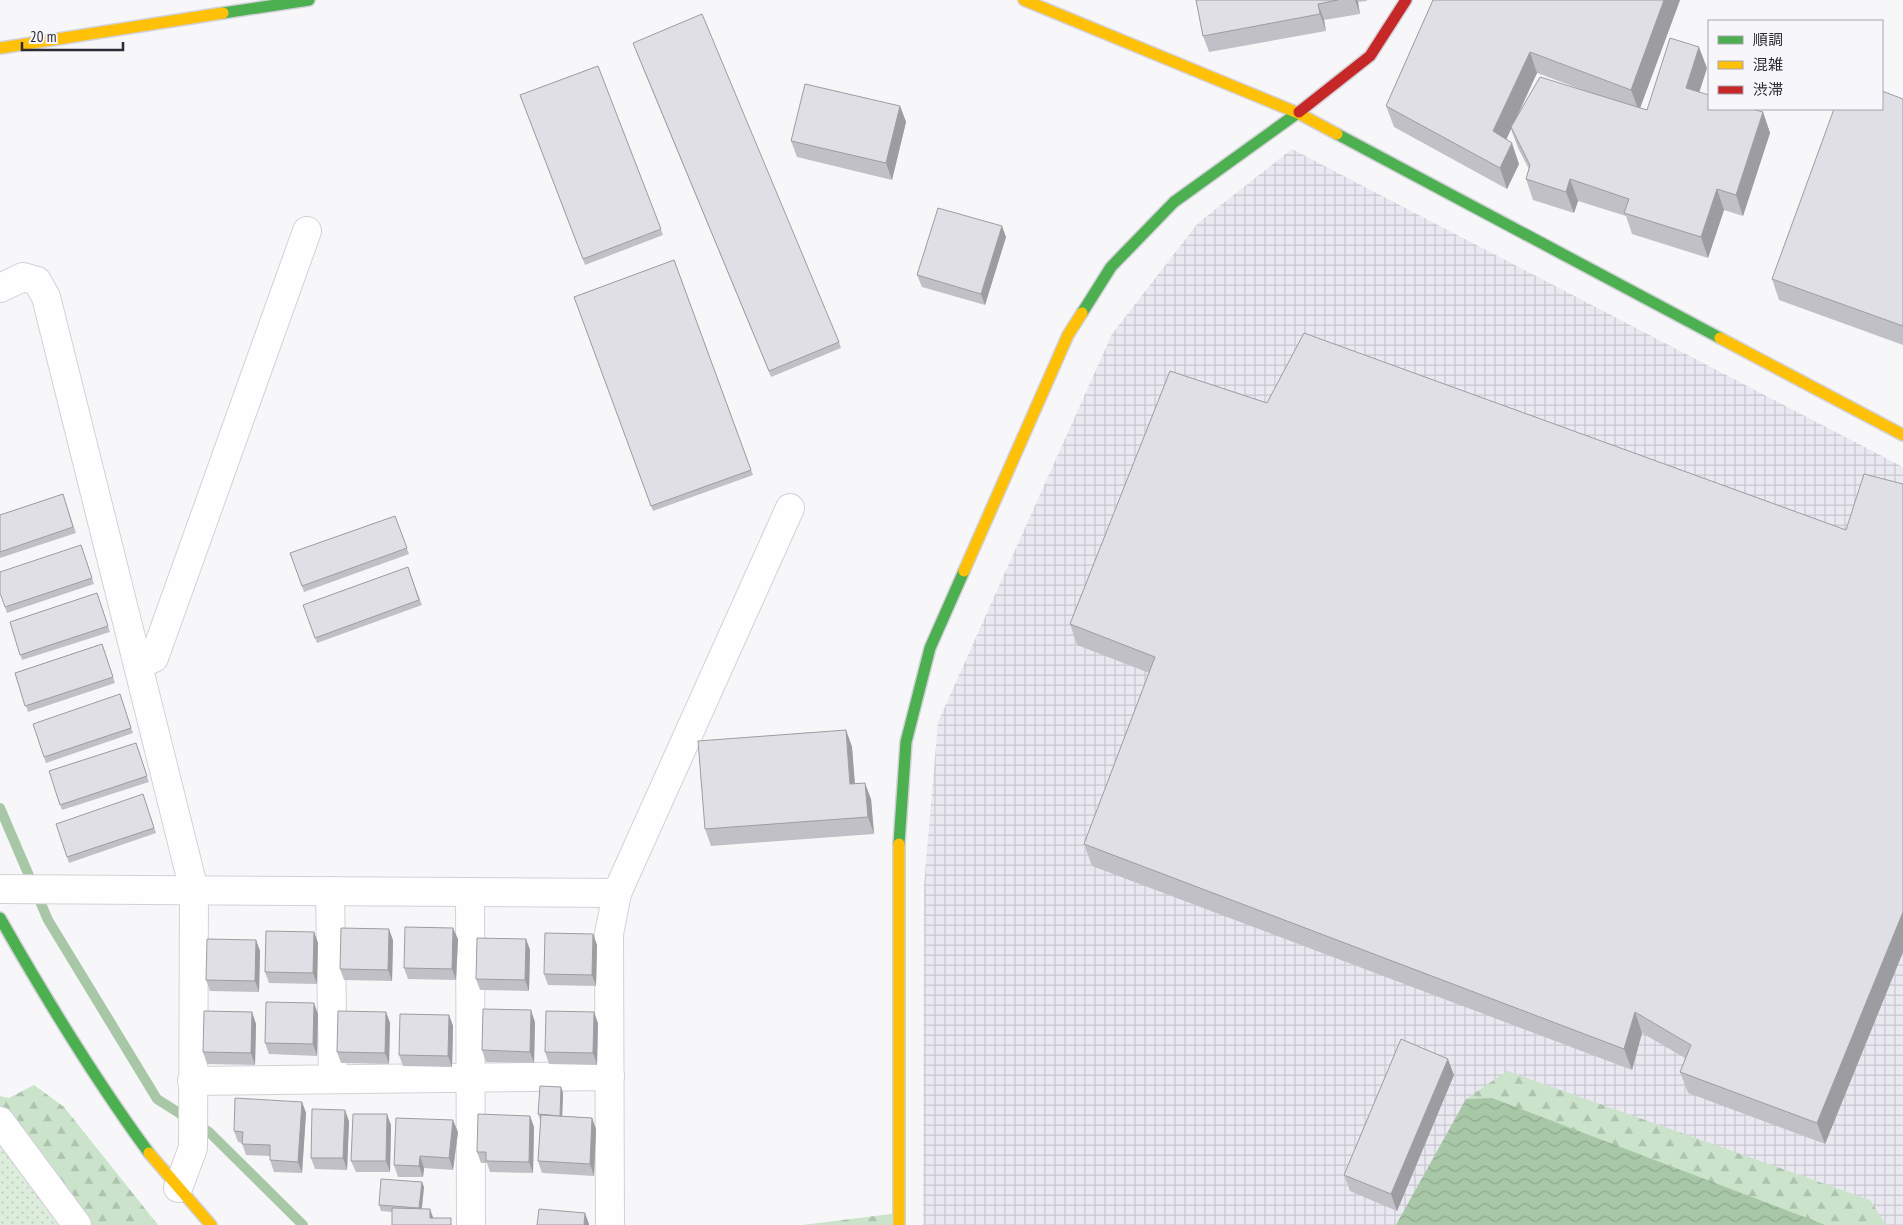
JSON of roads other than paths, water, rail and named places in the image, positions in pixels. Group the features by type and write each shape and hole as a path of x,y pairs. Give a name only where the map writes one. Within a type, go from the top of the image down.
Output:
{"main road":[{"path":"0,48 309,0"},
{"path":"1024,0 1298,113 1903,435"},
{"path":"899,1225 898,864 906,742 930,648 1068,335 1111,267 1174,202 1298,113 1370,56 1406,0"},
{"path":"0,918 40,989 108,1097 178,1188 211,1225"}],"street":[{"path":"138,665 154,658 307,231"},
{"path":"0,288 23,277 37,281 46,297 194,890 193,1148 178,1188"},
{"path":"610,1225 609,934 616,892 790,508"},
{"path":"0,889 616,892"},
{"path":"330,891 333,1079"},
{"path":"470,892 471,1225"},
{"path":"192,1081 610,1076"},
{"path":"0,1121 77,1225"}],"water":[{"path":"1492,1098 1825,1225 1396,1225 1466,1099"}],"waterway":[{"path":"0,808 48,920 157,1099 209,1132 303,1225"}]}
